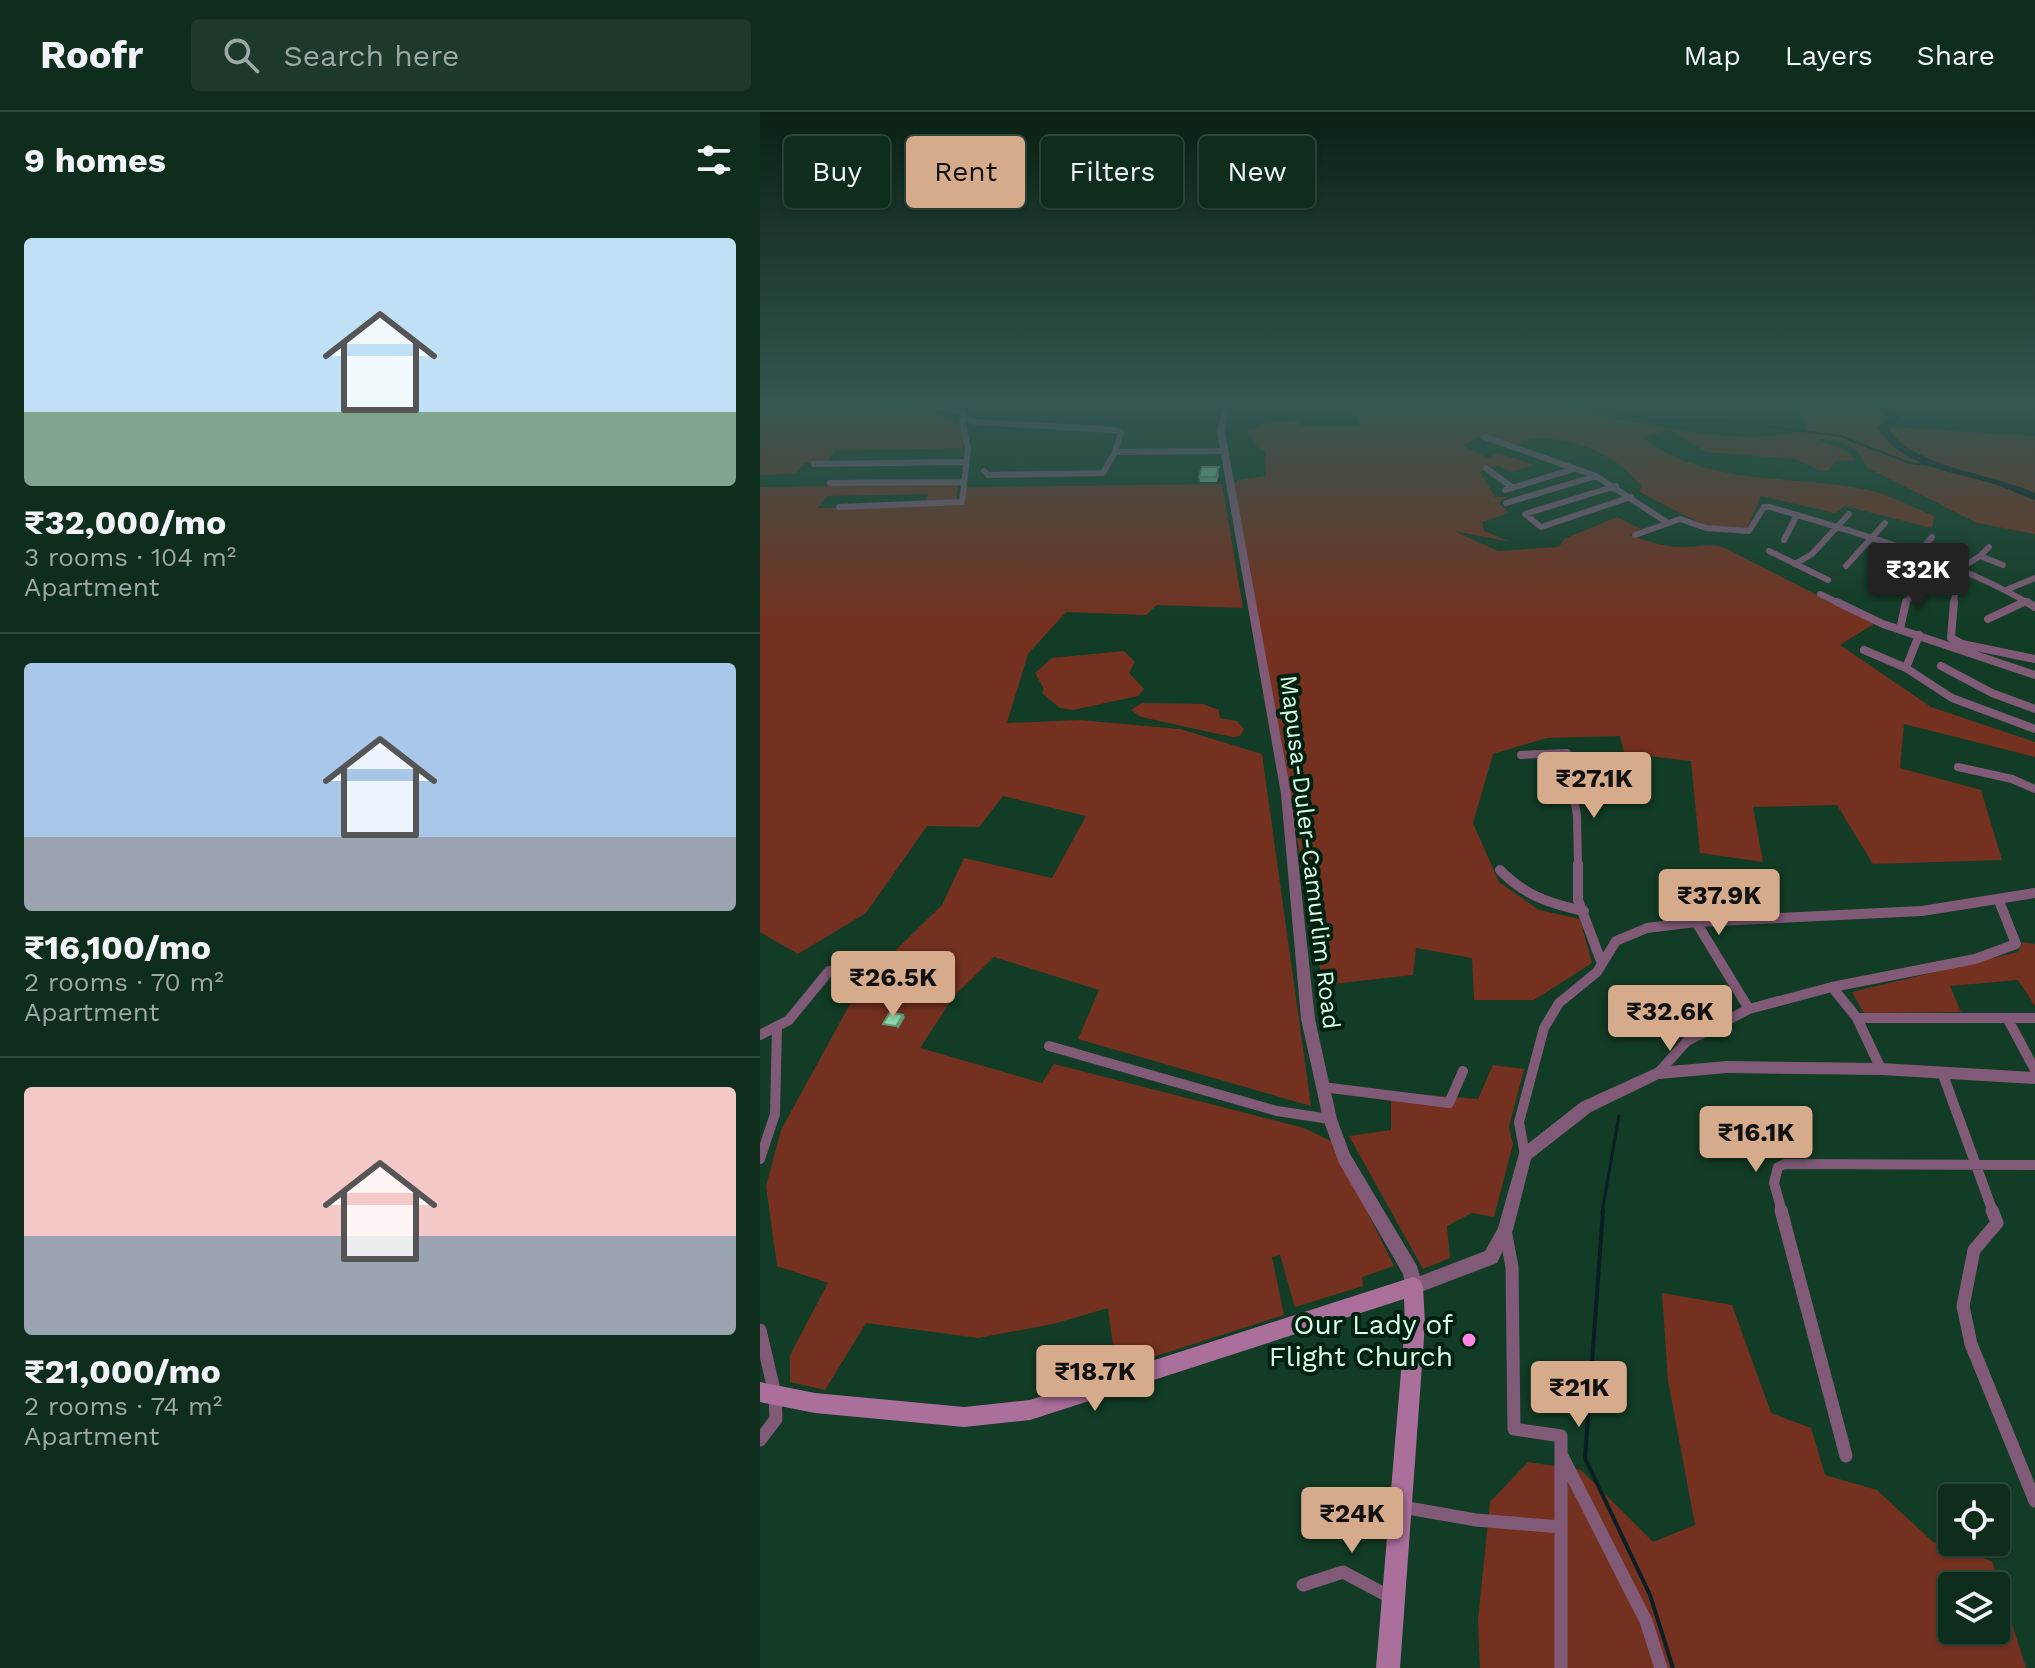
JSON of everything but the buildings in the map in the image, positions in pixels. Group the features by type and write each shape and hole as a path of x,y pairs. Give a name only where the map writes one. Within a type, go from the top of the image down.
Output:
{"main road":[{"path":"767,1393 815,1403 964,1417 1030,1410 1413,1287 1415,1324 1388,1668"}],"street":[{"path":"839,507 962,502 963,478"},
{"name":"Mapusa-Duler-Camurlim Road","path":"1229,478 1286,794 1308,1019 1330,1119 1344,1158 1411,1272 1413,1287"},
{"path":"1499,478 1513,488"},
{"path":"1505,490 1546,478"},
{"path":"1506,503 1591,478"},
{"path":"1599,478 1668,523"},
{"path":"830,483 963,482"},
{"path":"1616,486 1525,514 1541,527 1631,497"},
{"path":"1635,535 1680,519 1706,528 1749,531 1764,507 1870,537 2006,590 2035,607"},
{"path":"1795,564 1812,554 1849,514"},
{"path":"1784,540 1797,515"},
{"path":"1846,566 1885,523"},
{"path":"1893,584 1906,570 1912,554 1932,537"},
{"path":"1989,547 1959,573 1951,638 1962,644 2035,659"},
{"path":"1769,551 1828,580"},
{"path":"1980,556 2003,565"},
{"path":"2006,590 2035,578"},
{"path":"1900,629 1904,605 1920,585"},
{"path":"1820,594 1900,629 2035,675"},
{"path":"1988,619 2024,602"},
{"path":"1906,668 1919,635"},
{"path":"1864,650 1906,668 1952,698 2035,729"},
{"path":"1941,666 1992,693 2035,709"},
{"path":"1521,755 1567,753 1577,816 1578,900 1601,961"},
{"path":"1958,767 2012,779 2035,789"},
{"path":"1500,870 1517,890 1548,904 1584,911"},
{"path":"1413,1287 1491,1257 1505,1230 1525,1155 1519,1122 1544,1028 1559,1003 1597,972 1616,941 1647,928 1696,922 1922,911 2035,893"},
{"path":"1658,1073 1687,1041 1749,1009 1832,987 1975,959 2016,944 1999,901"},
{"path":"1696,922 1749,1009"},
{"path":"760,1035 789,1020 829,971"},
{"path":"1832,987 1857,1018 1881,1069"},
{"path":"1857,1018 2035,1018"},
{"path":"2007,1018 2035,1070"},
{"path":"760,1159 775,1114 777,1027"},
{"path":"1049,1046 1277,1111 1330,1119"},
{"path":"1525,1155 1586,1107 1658,1073 1727,1067 1881,1069 2035,1078"},
{"path":"1323,1087 1449,1103 1463,1071"},
{"path":"1942,1072 1978,1163 1997,1223 1974,1250 1963,1306 1971,1344 2035,1501"},
{"path":"1846,1456 1774,1174 1785,1164 2035,1165"},
{"path":"1505,1230 1512,1267 1514,1429 1561,1436 1561,1668"},
{"path":"760,1330 767,1393 776,1419 760,1440"},
{"path":"1560,1452 1646,1621 1661,1668"},
{"path":"1399,1506 1476,1520 1561,1527"},
{"path":"1303,1585 1343,1572 1392,1598"}],"shaded area":[{"path":"1483,478 1495,497 1510,497 1498,502 1509,513 1482,522 1484,531 1511,542 1454,531 1498,551 1559,547 1564,539 1617,517 1641,529 1629,535 1654,543 1674,547 1708,545 1725,548 1874,624 1840,645 1931,707 2035,742 2035,757 1904,724 1900,768 1981,790 2002,860 1873,864 1837,805 1753,807 1763,862 1700,853 1691,761 1624,753 1620,736 1547,738 1493,754 1473,823 1499,882 1539,910 1580,919 1592,963 1534,1000 1474,1000 1472,958 1416,948 1413,975 1323,985 1234,484 1238,480"},
{"path":"1633,478 1765,478 1873,491 1934,516 1932,528 1845,506 1835,513 1761,496 1747,529 1703,525 1640,492 1641,486"},
{"path":"1887,478 2035,478 2035,534 1977,523"},
{"path":"958,484 957,500 925,502 929,494 828,496 818,508 964,504 963,487 1222,484 1243,608 1157,605 1146,615 1066,612 1028,654 1007,723 1079,720 1180,729 1262,754 1311,1106 1078,1039 1099,990 994,957 954,996 920,1048 1042,1083 1054,1064 1304,1128 1333,1142 1394,1266 1362,1277 1363,1286 1295,1307 1280,1255 1272,1257 1284,1315 1116,1369 1108,1308 1053,1324 978,1338 866,1323 825,1390 790,1382 790,1355 828,1283 777,1266 766,1186 781,1130 861,984 942,905 964,858 1052,878 1086,816 1003,796 979,827 927,826 866,913 798,954 760,932 760,487"},
{"path":"1124,651 1135,662 1129,673 1144,689 1138,696 1073,710 1060,708 1042,693 1044,689 1035,673 1052,658"},
{"path":"1142,703 1203,704 1219,710 1220,718 1237,721 1244,729 1240,736 1232,737 1141,717 1131,710"},
{"path":"2023,942 2035,944 2035,1006 2018,980 1950,986 1961,1012 1864,1013 1852,992 2018,952"},
{"path":"1493,1065 1524,1069 1509,1127 1513,1144 1494,1217 1472,1213 1447,1226 1450,1258 1423,1269 1349,1136 1391,1130 1391,1092 1478,1099"},
{"path":"1662,1293 1732,1305 1771,1413 1811,1428 1825,1475 1877,1490 1938,1544 1938,1556 1976,1556 1992,1561 1995,1572 1938,1572 1938,1644 2010,1644 2010,1618 2026,1668 1480,1668 1478,1620 1490,1502 1528,1462 1581,1470 1653,1542 1695,1525 1668,1381"}],"waterway":[{"path":"1984,478 2035,497"},
{"path":"1602,1212 1619,1116"},
{"path":"1603,1210 1585,1458 1650,1595 1673,1668"}],"place":[{"name":"Our Lady of Flight Church","path":"1469,1340"}]}
